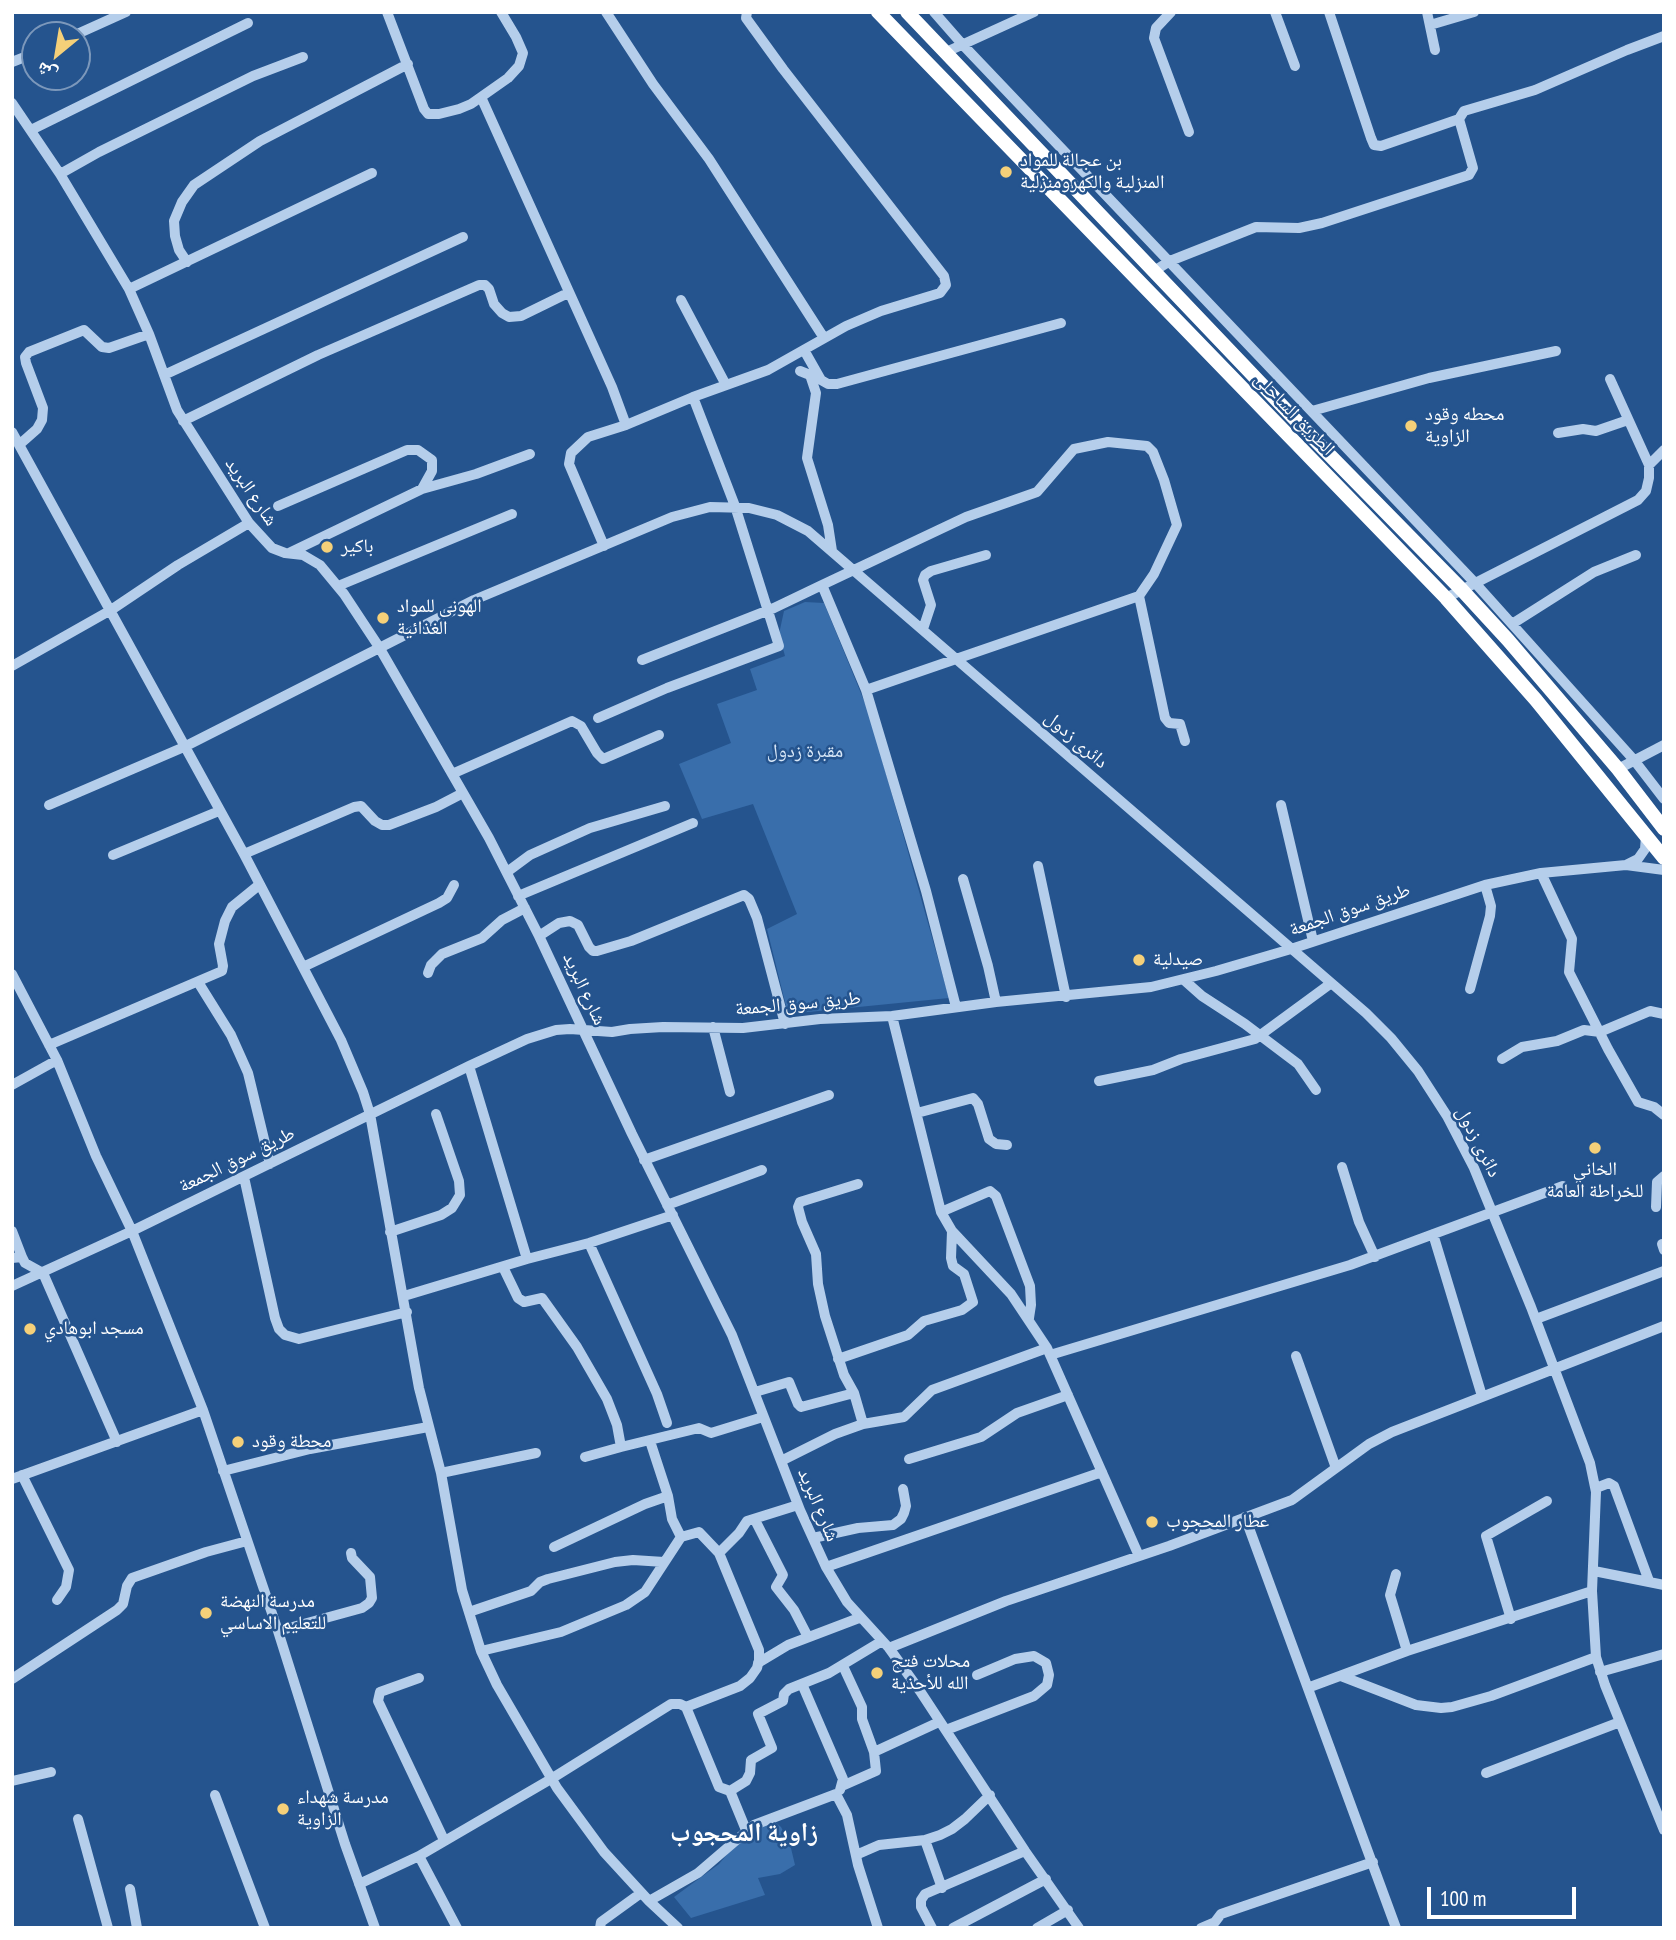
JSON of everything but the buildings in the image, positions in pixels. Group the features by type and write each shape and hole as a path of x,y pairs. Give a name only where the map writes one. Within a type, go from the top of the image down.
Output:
{"highway":[{"name":"الطريق الساحلى","path":"878,12 1446,598 1536,699 1664,858"},
{"name":"الطريق الساحلى","path":"907,12 1308,433 1469,587 1508,640 1618,769 1664,829"}],"street":[{"path":"91,28 126,12"},
{"path":"387,12 428,114 439,114 471,104 508,78 519,66 523,53 501,12"},
{"path":"606,12 653,84 709,159 824,338"},
{"path":"604,546 569,464 571,453 588,437 768,370 824,338 881,311 940,293 945,288 946,280 783,69 746,18 747,12"},
{"path":"934,12 1312,411 1469,587 1512,624 1634,760 1664,799"},
{"path":"944,53 1034,12"},
{"path":"1171,12 1156,28 1154,38 1188,132"},
{"path":"1275,12 1295,66"},
{"path":"1329,12 1374,145 1381,146 1460,119"},
{"path":"1427,12 1435,50"},
{"path":"1430,25 1474,12"},
{"path":"31,131 248,23"},
{"path":"1154,271 1170,261 1256,227 1299,228 1322,223 1469,175 1473,168 1460,119 1464,111 1535,90 1664,36"},
{"path":"60,174 120,141 253,76 303,57"},
{"path":"187,262 179,250 174,221 194,184 260,141 408,64"},
{"path":"481,97 626,425"},
{"name":"شارع البريد","path":"12,103 60,174 129,289 183,421 249,523 265,543 278,551 303,555 320,565 338,586 379,647 526,908 644,1160 732,1335 780,1461 826,1567 859,1618 886,1645 943,1726 1079,1928"},
{"path":"129,289 372,173"},
{"path":"164,375 463,237"},
{"path":"183,421 318,355 479,285 485,285 494,304 509,317 521,316 568,293"},
{"path":"681,300 726,385"},
{"path":"804,350 821,380 828,384 837,384 1061,323"},
{"path":"20,444 37,429 42,420 43,408 26,363 25,357 29,352 84,330 102,347 109,348 149,334"},
{"path":"1312,411 1430,378 1556,351"},
{"path":"800,371 810,374 816,388 807,458 828,525 832,551"},
{"path":"1446,598 1638,500 1646,491 1649,465 1610,379"},
{"path":"598,718 667,688 779,646 735,506 693,397"},
{"path":"1558,433 1583,429 1596,431 1628,420"},
{"path":"12,432 244,854 352,1064 370,1114 428,1427 440,1473 462,1590 481,1651 497,1685 551,1779 604,1852 678,1928"},
{"path":"642,660 767,611 957,521 1037,492 1074,449 1112,442 1147,446 1153,452 1167,487 1177,525 1154,574 1139,596 1102,611 1042,628 866,690"},
{"path":"278,506 407,450 418,450 432,460 432,471 422,489"},
{"path":"1649,465 1664,450"},
{"path":"289,553 422,489 476,474 530,454"},
{"name":"دائرى زدول","path":"49,805 184,747 474,600 685,512 735,506 764,511 791,521 855,570 1381,1027 1418,1071 1447,1116 1474,1168 1581,1434 1596,1488 1592,1591 1596,1657 1664,1830"},
{"path":"338,586 512,513"},
{"path":"12,666 111,610 178,565 249,523"},
{"path":"923,629 931,605 923,580 925,575 986,555"},
{"path":"1512,624 1594,572 1636,555"},
{"path":"822,585 866,690 926,891 956,1007"},
{"path":"1139,596 1165,718 1169,723 1180,723 1185,741"},
{"path":"452,774 572,721 581,726 603,759 659,735"},
{"path":"1618,769 1664,746"},
{"path":"244,854 354,807 361,806 375,821 389,825 436,807 463,793"},
{"path":"1280,805 1313,941"},
{"path":"507,872 530,855 590,828 665,806"},
{"path":"113,855 219,811"},
{"path":"518,896 693,823"},
{"path":"1626,865 1638,859 1645,849 1646,836"},
{"name":"طريق سوق الجمعة","path":"12,1286 132,1231 469,1066 542,1034 570,1029 612,1032 630,1029 743,1028 820,1019 892,1016 996,1002 1151,987 1291,949 1485,885 1541,873 1626,865 1664,870"},
{"path":"1038,866 1066,997"},
{"path":"1541,873 1572,939 1569,972 1638,1102 1654,1107 1664,1115"},
{"path":"963,879 996,1002"},
{"path":"49,1045 219,974 224,969 219,944 225,921 232,908 260,885"},
{"path":"303,967 447,898 454,885"},
{"path":"1470,989 1490,916 1491,906 1485,885"},
{"path":"539,936 559,923 570,921 578,925 593,951 631,941 744,895 754,907 785,1024"},
{"path":"428,973 431,965 442,954 482,938 502,920 526,908"},
{"path":"12,974 57,1060 96,1156 132,1231 203,1410 375,1928"},
{"path":"1184,980 1202,996 1261,1035 1298,1064 1316,1090"},
{"path":"198,982 231,1035 248,1073 270,1164"},
{"path":"1099,1081 1153,1070 1181,1059 1242,1044 1261,1035 1330,984"},
{"path":"1502,1059 1522,1047 1557,1041 1584,1030 1600,1032 1650,1011 1664,1014"},
{"path":"892,1016 941,1212 952,1231 994,1273 1029,1318 1068,1395 1139,1556"},
{"path":"713,1027 730,1092"},
{"path":"12,1085 57,1060"},
{"path":"469,1066 527,1259"},
{"path":"644,1160 830,1095"},
{"path":"917,1113 973,1098 978,1104 989,1139 996,1144 1007,1144"},
{"path":"390,1231 441,1215 452,1208 460,1195 459,1181 436,1114"},
{"path":"1342,1167 1359,1222 1375,1256"},
{"path":"667,1205 762,1171"},
{"path":"1656,1207 1657,1182 1664,1176"},
{"path":"244,1177 275,1318 285,1335 299,1339 407,1312"},
{"path":"858,1184 800,1202 798,1207 816,1254 820,1295 838,1359 854,1393 863,1424"},
{"path":"780,1461 835,1434 863,1424 904,1417 932,1390 1048,1352 1375,1256 1563,1186"},
{"path":"941,1212 990,1191 996,1196 1030,1286 1029,1318"},
{"path":"404,1296 589,1243 673,1215"},
{"path":"12,1231 17,1258 43,1273 117,1442"},
{"path":"838,1359 908,1335 924,1321 962,1310 973,1302 964,1274 953,1266 952,1231"},
{"path":"1433,1234 1482,1396"},
{"path":"589,1243 657,1394 667,1423"},
{"path":"503,1267 518,1298 524,1302 542,1298 577,1347 607,1399 617,1425 621,1447"},
{"path":"1536,1319 1664,1271"},
{"path":"359,1884 419,1856 551,1779 671,1704 686,1707 719,1787 730,1790 746,1781 750,1775 751,1760 772,1748 758,1714 781,1703 786,1691 886,1645 1292,1500 1369,1444 1392,1432 1664,1326"},
{"path":"1296,1356 1336,1468"},
{"path":"755,1392 789,1382 801,1407 854,1393"},
{"path":"909,1459 981,1437 1017,1413 1068,1395"},
{"path":"57,1600 66,1587 69,1570 17,1477 203,1410"},
{"path":"585,1458 699,1428 711,1433 763,1417"},
{"path":"223,1471 334,1444 428,1427"},
{"path":"650,1441 668,1496 672,1519 681,1537"},
{"path":"440,1473 536,1453"},
{"path":"826,1567 1101,1472"},
{"path":"1596,1488 1609,1483 1614,1486 1649,1581"},
{"path":"813,1538 858,1528 893,1525 901,1519 906,1506 902,1489"},
{"path":"554,1546 668,1496"},
{"path":"1511,1619 1486,1536 1547,1501"},
{"path":"719,1553 747,1521 798,1505"},
{"path":"1245,1517 1310,1687 1396,1928"},
{"path":"755,1520 783,1575 776,1587 794,1610 808,1637"},
{"path":"481,1651 561,1632 626,1605 645,1592 681,1537 699,1532 719,1553 759,1650 758,1663 750,1678 740,1686 686,1707"},
{"path":"12,1679 117,1611 123,1604 127,1586 132,1578 247,1541"},
{"path":"278,1631 362,1608 369,1603 372,1598 370,1577 352,1558 351,1553"},
{"path":"469,1612 531,1591 541,1581 548,1579 615,1562 664,1562"},
{"path":"1594,1571 1649,1581 1663,1588"},
{"path":"1396,1574 1390,1595 1407,1651"},
{"path":"1310,1687 1407,1651 1592,1591"},
{"path":"758,1663 788,1645 859,1618"},
{"path":"1600,1672 1664,1654"},
{"path":"874,1752 1034,1696 1047,1685 1049,1675 1046,1663 1034,1656 1016,1659 977,1675"},
{"path":"1341,1676 1416,1704 1441,1708 1491,1696 1596,1657"},
{"path":"600,1928 601,1922 645,1897 698,1873 746,1830 762,1820 840,1791 876,1771 874,1752 862,1719 862,1707 843,1665"},
{"path":"419,1678 380,1692 378,1702 444,1840"},
{"path":"802,1684 842,1779 840,1791 878,1928"},
{"path":"1486,1773 1620,1722"},
{"path":"12,1781 51,1772"},
{"path":"730,1790 746,1830"},
{"path":"215,1795 265,1928"},
{"path":"856,1855 878,1845 925,1840 952,1829 990,1796"},
{"path":"78,1819 108,1928"},
{"path":"925,1840 942,1888"},
{"path":"932,1928 921,1907 925,1894 1025,1851"},
{"path":"419,1856 457,1928"},
{"path":"1201,1928 1214,1922 1221,1914 1373,1862"},
{"path":"954,1927 1046,1879"},
{"path":"130,1889 137,1928"},
{"path":"1037,1928 1068,1910"}],"green space":[{"name":"مقبرة زدول","path":"805,602 824,603 869,713 949,998 788,1014 767,929 797,914 753,804 702,819 679,764 731,743 717,704 757,690 750,669 785,656 779,634 784,611"},
{"path":"773,1820 781,1827 790,1844 795,1865 780,1874 758,1878 765,1895 691,1918 674,1897 719,1864 744,1834"}],"place":[{"name":"بن عجالة للمواد المنزلية والكهرومنزلية","path":"1006,172"},
{"name":"محطه وقود الزاوية","path":"1411,426"},
{"name":"باكير","path":"327,547"},
{"name":"الهونى للمواد الغذائية","path":"383,618"},
{"name":"صيدلية","path":"1139,960"},
{"name":"الخاني للخراطة العامة","path":"1595,1148"},
{"name":"مسجد ابوهادي","path":"30,1329"},
{"name":"محطة وقود","path":"238,1442"},
{"name":"عطار المحجوب","path":"1152,1522"},
{"name":"مدرسة النهضة للتعليم الاساسي","path":"206,1613"},
{"name":"محلات فتح الله للأحذية","path":"877,1673"},
{"name":"مدرسة شهداء الزاوية","path":"283,1809"}],"district":[{"name":"زاوية المحجوب","path":"744,1834"}]}
